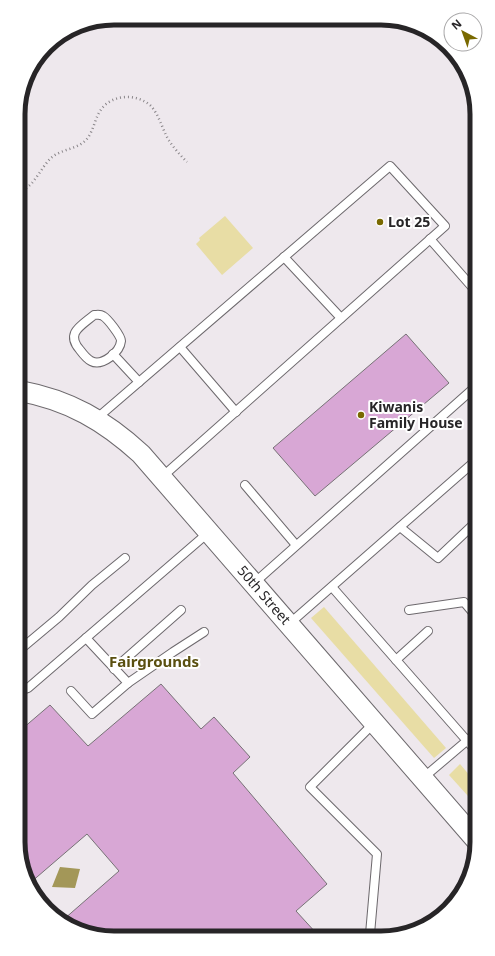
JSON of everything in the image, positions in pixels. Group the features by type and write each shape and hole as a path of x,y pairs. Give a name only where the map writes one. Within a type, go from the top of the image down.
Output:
{"street":[{"name":"50th Street","path":"25,392 48,397 69,405 96,419 121,436 141,454 470,833"}],"lane":[{"path":"96,419 390,166 445,226 161,477"},
{"path":"430,239 470,285"},
{"path":"284,257 341,318"},
{"path":"94,315 104,317 120,336 120,346 113,354 104,361 92,361 78,347 74,340 73,336 76,330 94,315"},
{"path":"180,347 236,412"},
{"path":"113,354 139,382"},
{"path":"253,584 470,392"},
{"path":"289,624 470,466"},
{"path":"245,485 296,545"},
{"path":"400,527 438,558 470,528"},
{"path":"25,689 209,532"},
{"path":"25,646 59,618 92,585 125,558"},
{"path":"332,587 470,744"},
{"path":"409,610 464,602 470,609"},
{"path":"114,669 182,610"},
{"path":"396,660 428,631"},
{"path":"71,691 92,714 128,683 204,632"},
{"path":"86,638 128,683"},
{"path":"370,931 377,854 310,787 374,723"},
{"path":"423,779 470,738"}],"path":[{"path":"25,188 50,158 81,144 91,133 98,113 113,99 121,97 132,97 142,100 151,106 158,116 168,140 187,162"}],"shaded area":[{"path":"225,216 253,248 222,275 196,244 200,240 199,238"},
{"path":"324,607 446,748 434,758 311,618"},
{"path":"460,764 470,776 470,798 449,775"},
{"path":"60,867 80,869 75,888 52,887"}],"building":[{"name":"Kiwanis Family House","path":"406,334 449,383 315,496 273,448"},
{"path":"161,684 201,729 214,717 250,757 233,773 327,884 296,911 314,931 114,931 91,928 67,917 119,871 87,834 34,880 27,859 25,842 25,726 50,705 88,746"}],"place":[{"name":"Lot 25","path":"380,222"},
{"name":"Kiwanis Family House","path":"361,415"}],"district":[{"name":"Fairgrounds","path":"154,662"}]}
